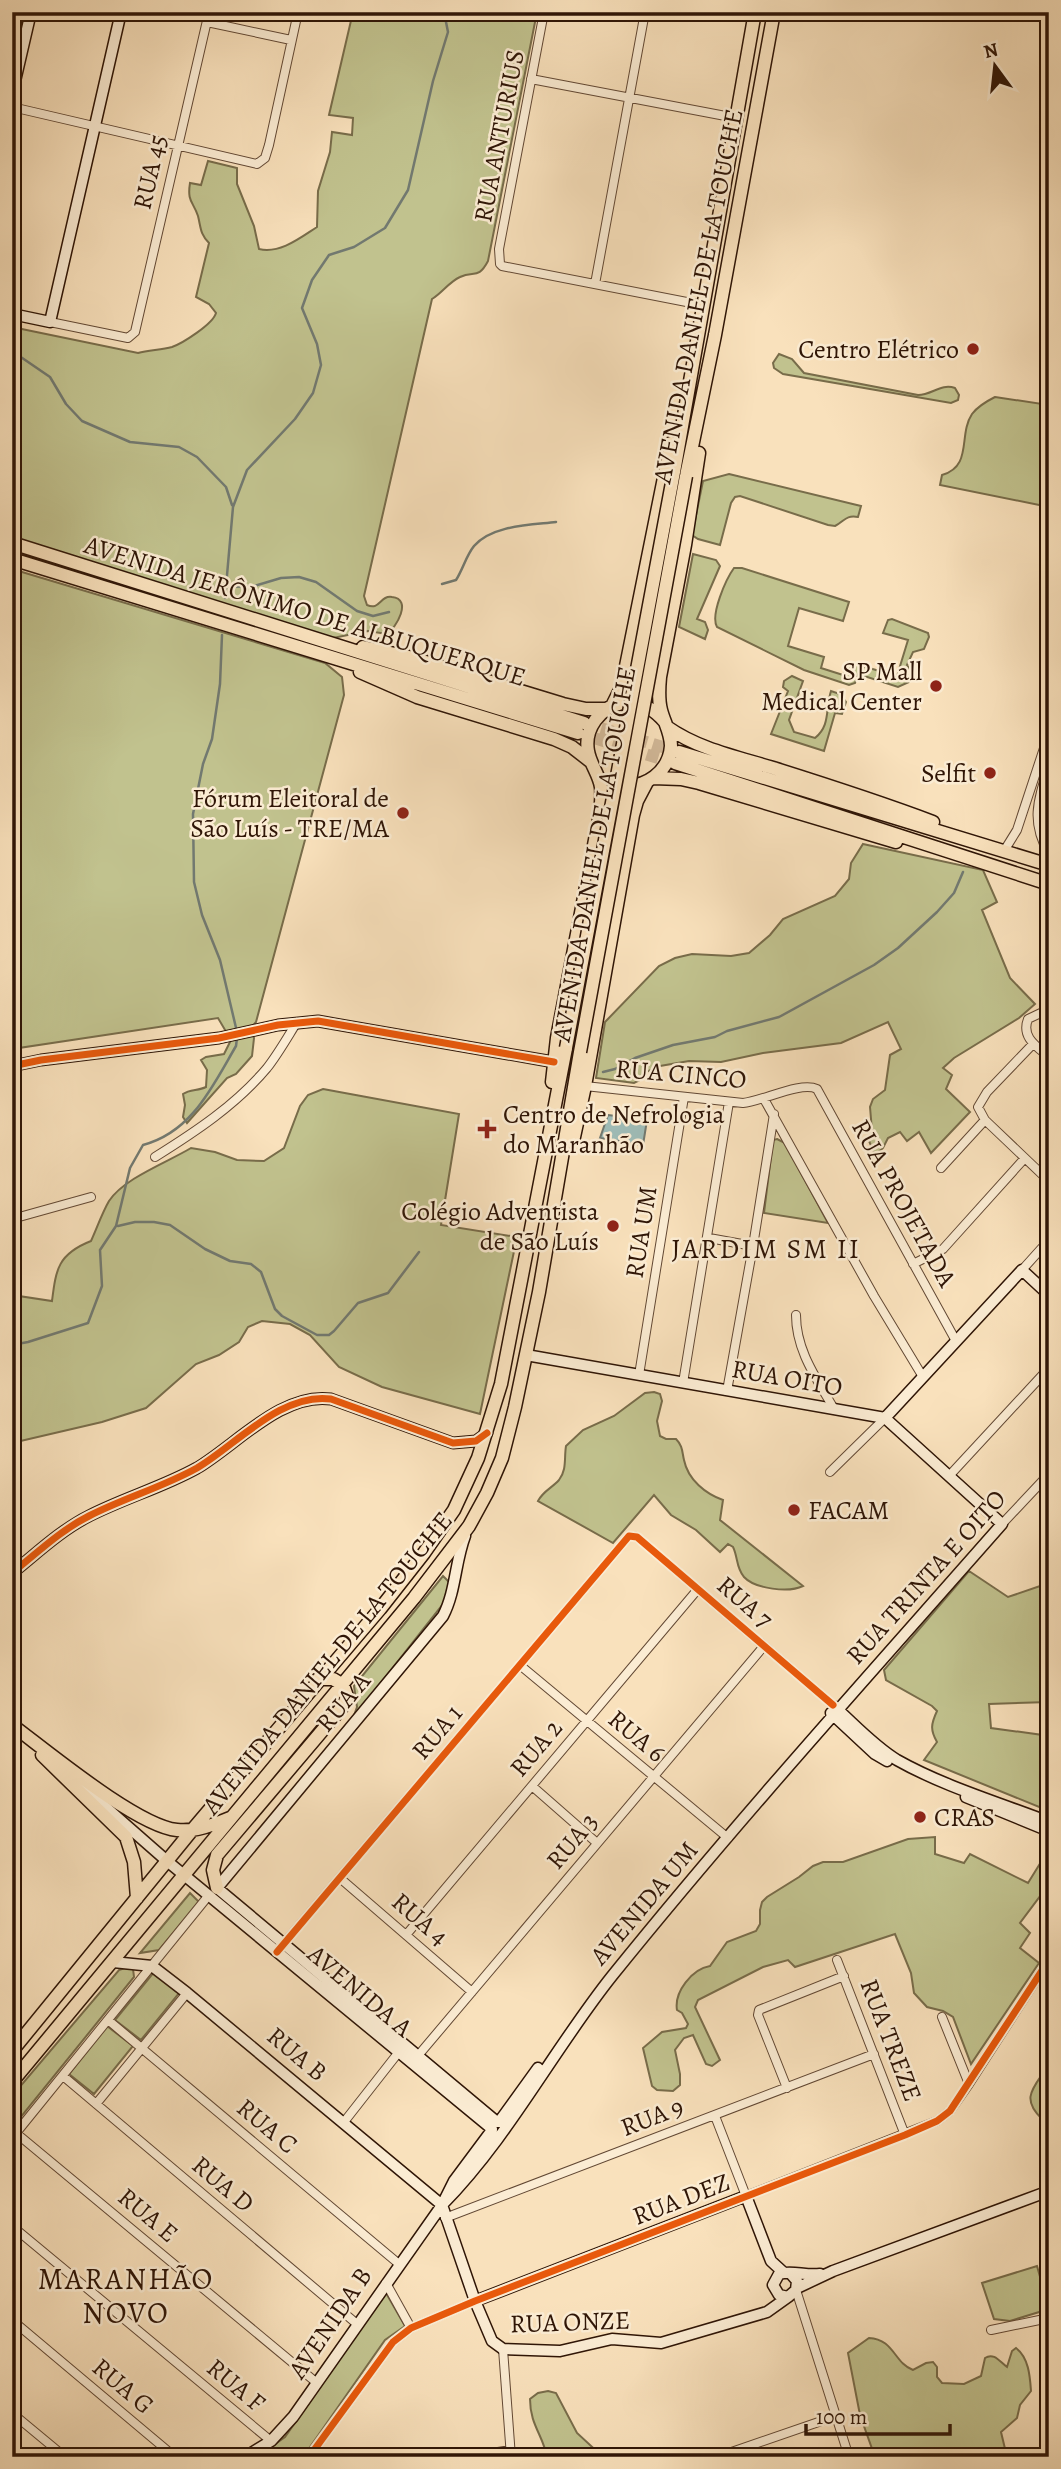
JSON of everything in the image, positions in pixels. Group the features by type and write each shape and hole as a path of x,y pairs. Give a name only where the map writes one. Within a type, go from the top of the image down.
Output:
{"main road":[{"name":"AVENIDA DANIEL DE LA TOUCHE","path":"12,2082 343,1685 468,1526 487,1493 502,1458 526,1355 551,1225 680,474 689,378 755,12"},
{"name":"AVENIDA DANIEL DE LA TOUCHE","path":"12,2051 193,1829 387,1600 441,1530 466,1486 487,1433 501,1384 680,474 704,393 774,12"},
{"path":"543,1162 554,1062 600,814 601,785 588,752 589,732 593,723 609,708 622,686 664,471 689,378"},
{"path":"551,1225 585,1086 633,815 637,801 650,780 660,772 671,745 659,695 660,677 695,485 704,393"},
{"name":"AVENIDA JERÔNIMO DE ALBUQUERQUE","path":"12,543 321,647 581,728"},
{"name":"AVENIDA JERÔNIMO DE ALBUQUERQUE","path":"12,559 321,647"},
{"path":"321,647 409,657 586,709 609,708 623,703 647,706 666,724 698,744 875,800 1004,851"},
{"path":"321,647 417,697 554,738 572,747 614,783 625,786 650,780 681,779 870,836 965,858"},
{"path":"1049,865 677,758 831,813 1049,884"},
{"path":"185,1875 221,1850 345,1705 347,1696 343,1685 333,1679 318,1679"},
{"path":"12,1725 142,1818 173,1830 193,1829 234,1816"},
{"path":"12,1725 126,1837 134,1862 137,1898"},
{"path":"213,1892 213,1867 221,1850"}],"street":[{"path":"12,94 31,12"},
{"path":"12,314 50,322 121,12"},
{"path":"12,107 252,164 262,162 267,153 298,12"},
{"name":"RUA ANTURIUS","path":"544,12 498,255 502,266 595,284"},
{"path":"645,12 595,284 702,305"},
{"path":"208,17 291,40"},
{"name":"RUA 45","path":"50,322 128,338 135,332 208,17"},
{"path":"531,79 736,118"},
{"path":"1004,851 1017,830 1049,733"},
{"path":"1049,766 1036,814 1038,830 1049,854"},
{"path":"1049,1009 1028,1019 1025,1028 1030,1040 1049,1057"},
{"path":"12,1066 219,1038 297,1022 329,1022 554,1062"},
{"path":"155,1157 197,1130 248,1089 274,1059 297,1022"},
{"path":"1030,1040 979,1103 979,1112 985,1121 1049,1181"},
{"name":"RUA CINCO","path":"585,1086 743,1103 806,1086 813,1087"},
{"name":"RUA PROJETADA","path":"813,1087 821,1095 956,1342"},
{"name":"RUA UM","path":"639,1375 684,1097"},
{"path":"764,1099 874,1296 923,1377"},
{"path":"683,1383 709,1238 729,1102"},
{"path":"727,1391 774,1114"},
{"path":"941,1168 985,1121"},
{"path":"913,1265 943,1249 1024,1159"},
{"path":"12,1219 90,1197"},
{"path":"709,1238 753,1247"},
{"path":"830,1472 885,1418 1049,1240"},
{"path":"1022,1270 1049,1295"},
{"path":"796,1315 796,1335 800,1347 834,1409"},
{"name":"RUA OITO","path":"526,1355 885,1418"},
{"path":"949,1476 1049,1368"},
{"path":"12,1573 80,1520 189,1472 272,1416 302,1400 331,1399 453,1443 476,1441 487,1433"},
{"path":"885,1418 1002,1524"},
{"name":"RUA TRINTA E OITO","path":"834,1710 1049,1475"},
{"name":"RUA A","path":"14,2136 443,1616 452,1595 460,1548 468,1526"},
{"name":"RUA 7","path":"627,1537 638,1537 834,1710"},
{"name":"RUA 1","path":"281,1948 627,1537"},
{"name":"RUA 2","path":"406,1935 698,1589"},
{"name":"RUA 3","path":"415,2059 764,1646"},
{"name":"RUA 6","path":"521,1666 725,1836"},
{"path":"834,1710 897,1760 923,1773 1049,1822"},
{"path":"834,1710 875,1754 892,1764 921,1779 1049,1830"},
{"name":"AVENIDA UM","path":"497,2128 586,2009 725,1836 834,1710"},
{"name":"AVENIDA A","path":"12,1725 167,1861 213,1892 497,2128"},
{"path":"532,1786 597,1843"},
{"name":"RUA 4","path":"341,1879 472,1992"},
{"name":"RUA TREZE","path":"837,1960 905,2135"},
{"name":"RUA DEZ","path":"309,2457 393,2342 411,2328 905,2135 944,2117 970,2084 1049,1960"},
{"path":"113,1962 152,1966"},
{"name":"RUA B","path":"152,1966 442,2204"},
{"path":"787,2088 758,2015 759,2010 844,1976"},
{"path":"96,2104 187,1993"},
{"path":"942,2017 970,2084"},
{"name":"RUA C","path":"108,2020 399,2264"},
{"path":"344,2122 402,2049"},
{"name":"RUA 9","path":"445,2218 874,2054"},
{"name":"RUA D","path":"63,2076 357,2323"},
{"path":"715,2116 771,2262 796,2277 793,2293 801,2304 849,2457"},
{"name":"AVENIDA B","path":"245,2457 271,2441 293,2417 442,2204 461,2185 497,2128"},
{"name":"RUA E","path":"14,2136 317,2383"},
{"path":"793,2293 779,2295 773,2285 775,2277 787,2272 812,2275 833,2271 1049,2192"},
{"name":"RUA ONZE","path":"442,2204 475,2301 492,2341 503,2349 560,2350 612,2339 661,2343 767,2312 793,2293 833,2271"},
{"name":"RUA F","path":"12,2226 271,2441"},
{"path":"386,2283 411,2328"},
{"path":"991,2330 1049,2318"},
{"name":"RUA G","path":"12,2320 176,2457"},
{"path":"466,2457 511,2453 503,2349"},
{"path":"12,2413 65,2457"},
{"path":"716,2457 836,2416"}],"green space":[{"path":"353,12 537,12 488,261 481,271 456,279 432,299 364,596 367,605 371,606 388,597 398,599 402,608 395,626 387,634 368,631 333,638 12,538 12,327 138,353 172,347 204,328 216,313 209,304 196,297 209,243 202,234 189,189 190,183 201,185 208,161 237,168 237,184 254,226 259,249 282,247 317,227 318,191 330,152 332,132 352,135 353,118 329,115"},
{"path":"779,354 792,359 804,373 918,395 950,387 955,388 959,395 958,400 951,403 783,374 774,368 773,363"},
{"path":"995,397 1049,405 1049,507 940,485 942,475 958,465 972,414"},
{"path":"729,474 861,506 858,517 848,518 835,526 828,525 740,496 735,497 731,503 720,545 698,539 692,535 703,481"},
{"path":"693,554 716,560 720,566 697,619 705,622 708,630 705,639 679,627"},
{"path":"734,568 742,568 849,602 843,621 799,608 788,646 824,657 821,668 843,675 848,662 897,676 908,640 883,633 888,620 892,619 928,633 924,649 913,652 907,665 912,674 909,682 898,687 858,674 855,683 849,685 804,670 717,627 717,606"},
{"path":"12,569 325,663 342,677 344,695 256,1022 251,1028 254,1038 252,1056 236,1074 227,1078 187,1123 183,1117 183,1094 206,1087 207,1070 201,1060 224,1054 231,1040 218,1018 12,1049"},
{"path":"792,676 803,681 789,720 794,732 815,738 820,733 826,722 831,691 840,694 846,702 842,714 835,713 824,751 771,734 788,691 783,687 784,681"},
{"path":"863,844 983,870 997,902 982,910 1010,978 1035,1004 1019,1018 954,1058 943,1068 952,1075 946,1089 970,1112 931,1153 919,1132 907,1141 900,1132 888,1138 883,1148 875,1155 869,1141 872,1131 870,1107 873,1099 885,1090 890,1055 901,1049 888,1022 841,1043 763,1053 721,1062 689,1061 660,1066 646,1072 634,1083 596,1078 605,1022 659,966 692,954 731,956 749,953 770,935 783,919 835,896 849,879 851,863"},
{"path":"323,1089 459,1114 441,1225 517,1237 480,1414 382,1387 339,1367 310,1335 290,1324 262,1321 248,1327 239,1342 219,1355 196,1364 146,1408 102,1422 12,1443 12,1295 52,1301 57,1271 65,1257 91,1241 109,1201 135,1178 191,1148 215,1152 237,1160 264,1161 284,1148 300,1106 308,1095"},
{"path":"773,1140 785,1143 828,1223 764,1213"},
{"path":"645,1393 660,1394 662,1401 657,1421 660,1436 676,1439 689,1474 704,1490 723,1500 720,1520 803,1586 772,1589 749,1581 740,1570 733,1547 728,1544 720,1552 696,1530 671,1515 654,1495 613,1543 538,1501 562,1476 566,1446 583,1430 614,1416"},
{"path":"969,1571 1008,1597 1049,1583 1049,1702 989,1704 991,1728 1043,1735 1043,1719 1049,1718 1049,1811 924,1760 937,1742 932,1727 937,1711 886,1680 884,1670"},
{"path":"443,1576 451,1584 450,1595 353,1718 357,1707 354,1686"},
{"path":"935,1837 935,1854 964,1863 970,1854 1028,1883 1049,1849 1049,1890 1044,1891 1020,1923 1030,1933 1020,1948 1039,1963 971,2064 953,2017 927,2007 914,1993 911,1973 895,1934 795,1967 788,1960 763,1967 698,2000 695,2007 720,2060 712,2066 706,2064 693,2035 684,2038 675,2050 680,2085 673,2091 657,2090 652,2086 643,2048 662,2032 686,2028 688,2024 677,2010 681,1989 691,1976 710,1966 727,1942 756,1931 760,1924 762,1902 767,1897 823,1862 843,1862 908,1839"},
{"path":"190,1893 199,1902 159,1950 140,1953"},
{"path":"133,1969 134,1977 12,2128 12,2096 119,1970"},
{"path":"154,1972 180,1992 141,2040 115,2020"},
{"path":"107,2026 133,2046 94,2094 69,2074"},
{"path":"1049,2064 1049,2131 1042,2132 1042,2119 1031,2104 1030,2098"},
{"path":"1037,2266 1049,2309 1010,2321 994,2319 982,2283"},
{"path":"386,2293 405,2326 385,2340 303,2457 257,2457 285,2437"},
{"path":"869,2338 884,2342 913,2370 933,2362 937,2367 937,2377 942,2383 964,2384 981,2376 985,2358 988,2356 997,2358 1007,2367 1012,2351 1016,2348 1026,2362 1031,2391 1020,2405 1017,2418 1001,2432 1007,2457 875,2457 860,2415 848,2353"},
{"path":"538,2393 556,2393 577,2433 603,2457 547,2457 534,2423 530,2399"}],"water":[{"path":"608,1115 647,1120 643,1145 600,1138"}],"waterway":[{"path":"225,598 233,507 247,470 295,419 313,393 321,365 317,344 302,308 312,280 329,255 354,247 385,228 408,190 433,81 448,32 444,12"},
{"path":"12,351 50,377 66,404 82,421 130,442 179,447 197,457 226,487 232,505"},
{"path":"442,584 456,580 474,546 491,534 512,527 556,522"},
{"path":"226,587 254,586 281,578 299,577 316,582 357,611 373,616 389,612"},
{"path":"222,635 220,684 212,739 203,764 193,814 194,882 202,915 220,960 237,1032"},
{"path":"603,1072 673,1045 715,1037 727,1031 779,1017 874,965 898,948 937,912 954,893 963,872"},
{"path":"12,1345 88,1323 102,1286 100,1250 116,1226 130,1168 143,1145 175,1130 199,1106 236,1046 237,1038"},
{"path":"118,1226 135,1222 170,1225 205,1249 230,1261 251,1264 261,1272 275,1309 282,1316 317,1335 329,1335 358,1303 388,1293 419,1252"}],"tunnel":[{"path":"584,723 679,752"},
{"path":"578,733 674,763"}],"cycle path":[{"path":"12,1066 219,1038 278,1025 318,1021 554,1062"},
{"path":"12,1573 49,1542 79,1522 197,1468 260,1422 295,1404 313,1399 331,1399 453,1443 476,1441 487,1433"},
{"path":"277,1952 629,1536 637,1537 833,1705"},
{"path":"309,2457 393,2342 411,2328 937,2121 950,2111 1049,1960"}],"place":[{"name":"Centro Elétrico","path":"973,349"},
{"name":"SP Mall Medical Center","path":"936,686"},
{"name":"Selfit","path":"990,773"},
{"name":"Fórum Eleitoral de São Luís - TRE/MA","path":"403,813"},
{"name":"Centro de Nefrologia do Maranhão","path":"487,1129"},
{"name":"Colégio Adventista de São Luís","path":"613,1226"},
{"name":"FACAM","path":"794,1510"},
{"name":"CRAS","path":"920,1817"}],"district":[{"name":"JARDIM SM II","path":"766,1249"},
{"name":"MARANHÃO NOVO","path":"126,2296"}]}
